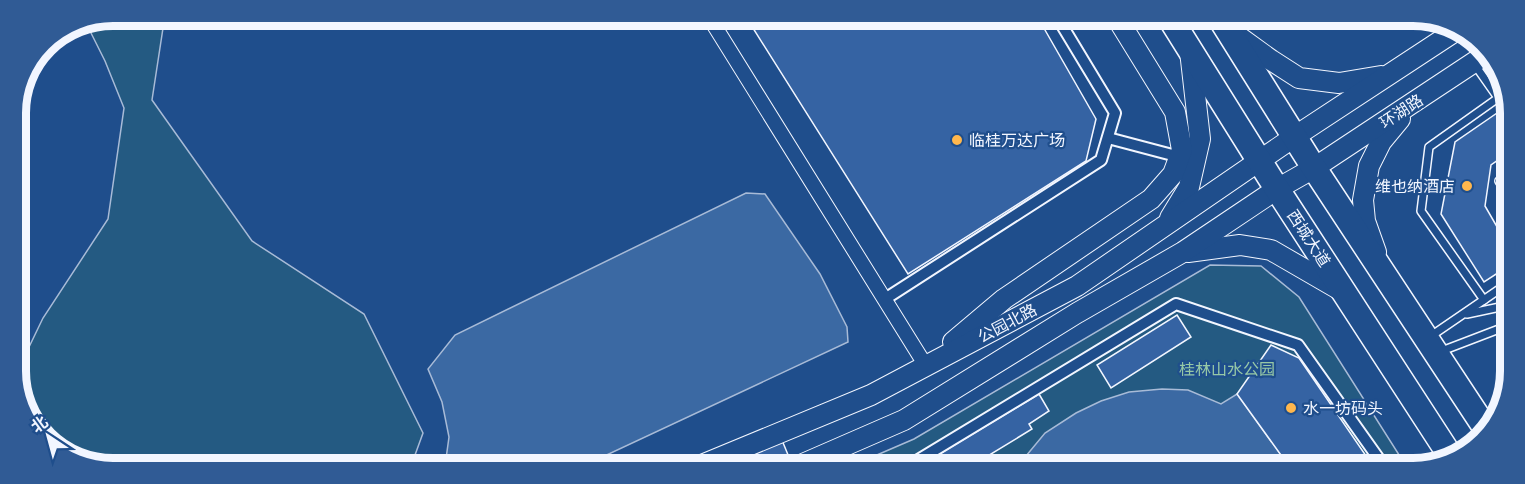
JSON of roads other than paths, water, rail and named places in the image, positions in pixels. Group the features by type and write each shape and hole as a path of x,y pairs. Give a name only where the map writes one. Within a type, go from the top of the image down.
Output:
{"highway":[{"name":"西城大道","path":"1175,26 1447,452"},
{"path":"1225,26 1314,168 1482,423"}],"main road":[{"path":"926,366 1004,299 1151,199 1173,174 1182,150 1175,112 1122,26"},
{"path":"1228,26 1271,60 1299,78 1339,83 1390,74"},
{"path":"1294,136 1450,34"},
{"path":"1165,226 1190,187 1200,139 1189,48"},
{"name":"环湖路","path":"1314,168 1481,58"},
{"path":"1382,272 1365,221 1363,200 1370,166 1381,142 1413,103"},
{"name":"公园北路","path":"719,458 871,395 1077,286 1294,136"},
{"name":"公园北路","path":"817,458 904,420 1077,313 1183,252 1277,189 1314,168"},
{"path":"1183,252 1240,245 1271,250 1345,293"}],"street":[{"path":"716,26 926,366"},
{"path":"885,300 1101,160 1115,113 1062,26"},
{"path":"1108,138 1180,157"},
{"path":"922,458 1176,304 1298,345 1378,458"}],"lane":[{"path":"1482,60 1498,98 1429,147 1421,212 1484,300"},
{"path":"1432,346 1461,315 1500,289"},
{"path":"1461,315 1500,307"},
{"path":"1432,346 1500,328"}],"place":[{"name":"临桂万达广场","path":"957,140"},
{"name":"维也纳酒店","path":"1467,186"},
{"name":"水一坊码头","path":"1291,408"}],"park label":[{"name":"桂林山水公园","path":"1227,369"}]}
